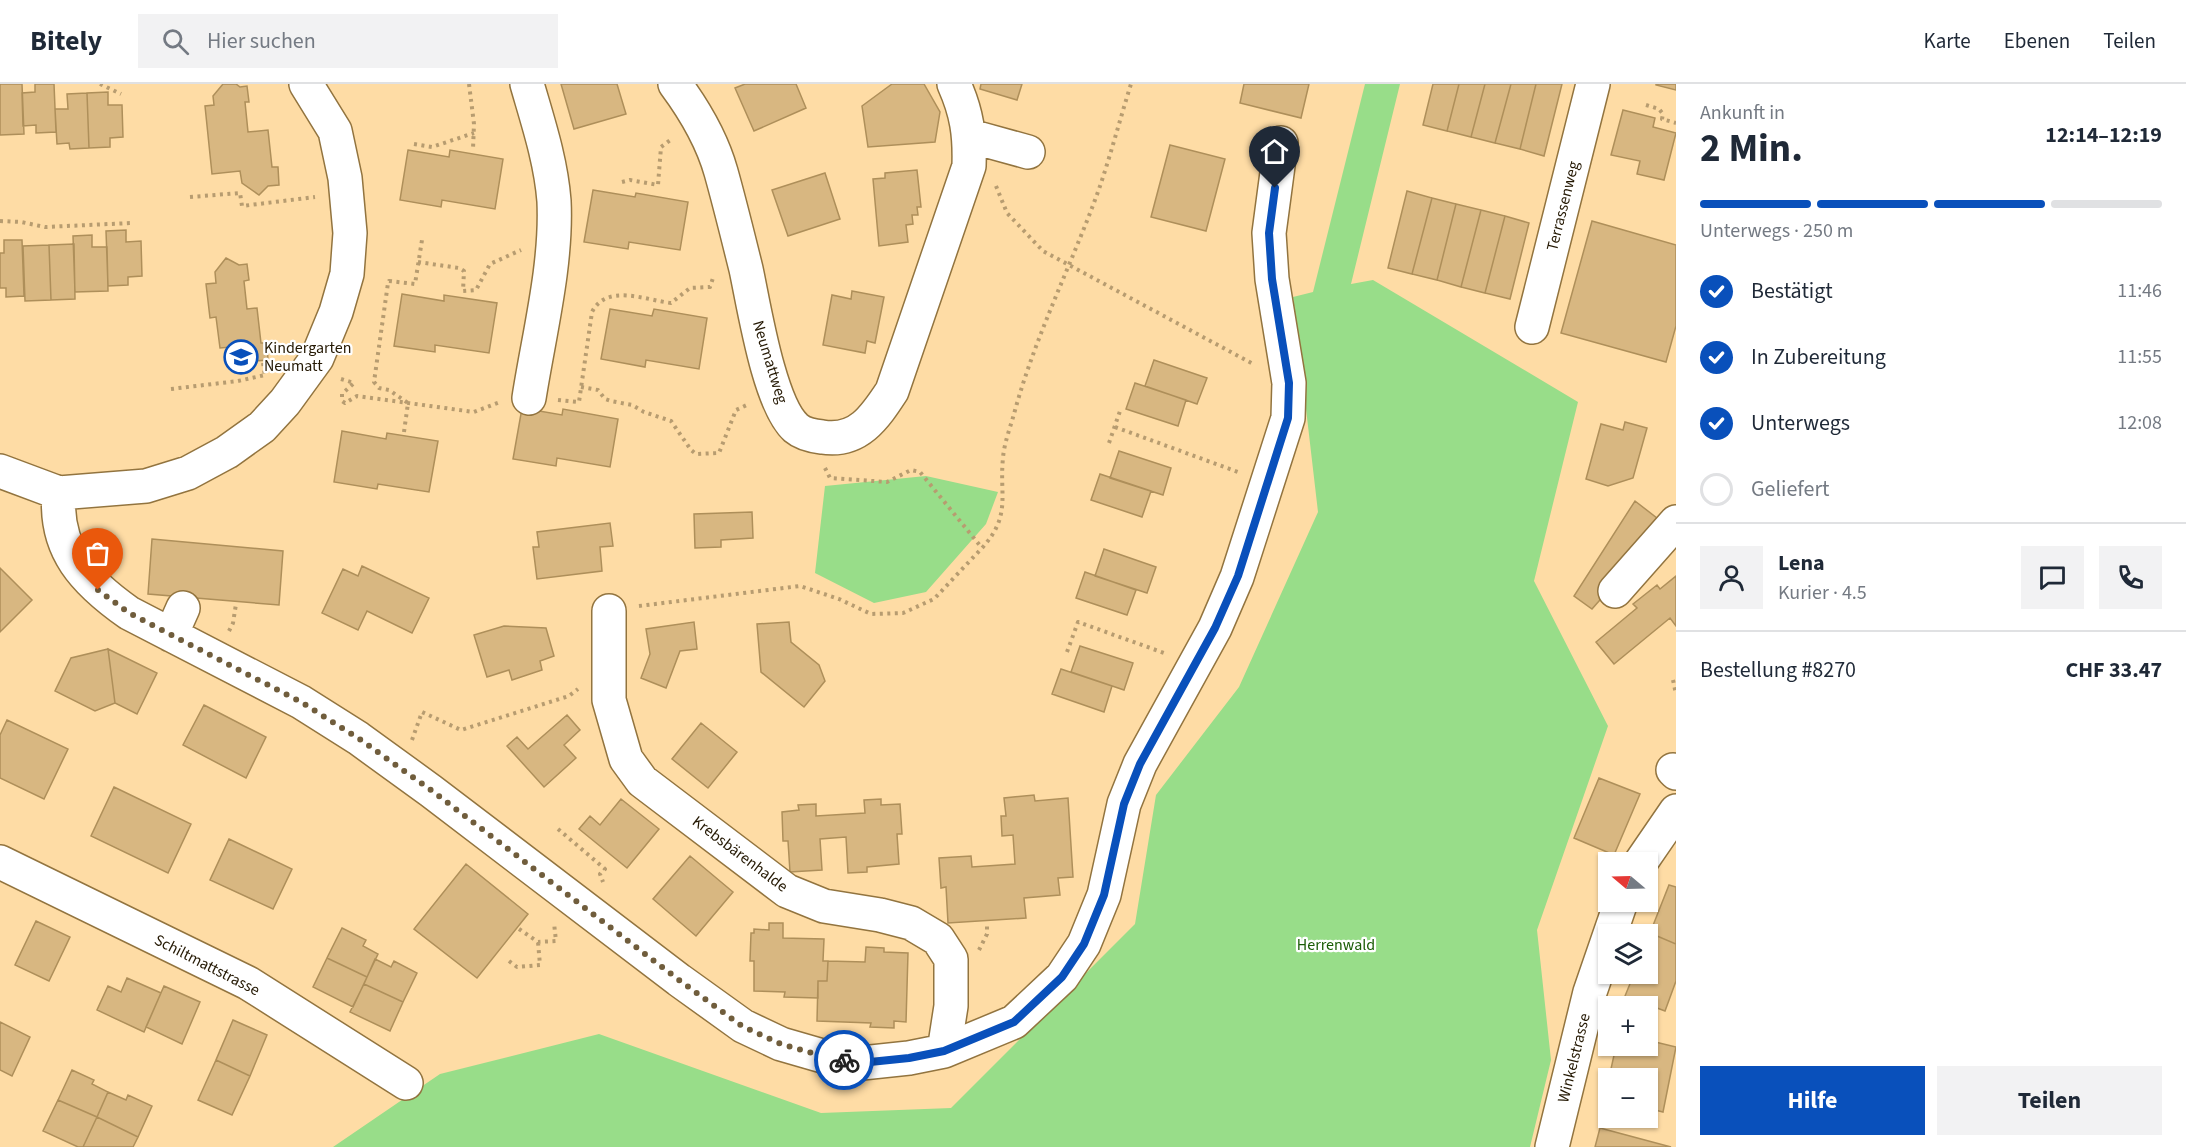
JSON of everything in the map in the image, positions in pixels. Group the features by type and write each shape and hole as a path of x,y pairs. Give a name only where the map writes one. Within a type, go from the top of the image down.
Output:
{"street":[{"path":"0,471 60,493 146,486 188,473 228,452 262,427 285,402 317,358 336,312 347,274 350,233 345,178 335,131 306,84"},
{"path":"527,84 544,142 554,199 554,243 529,399"},
{"name":"Neumattweg","path":"675,84 701,123 721,170 765,358 785,413 796,428 811,435 837,438 856,432 874,418 892,391 969,166 970,136 964,110 954,84"},
{"name":"Terrassenweg","path":"1532,327 1593,84"},
{"path":"970,136 1028,152"},
{"path":"60,493 58,513 64,538 75,563 88,581 129,613 177,621 358,738 431,790 742,1026 781,1044 826,1057 862,1063 909,1058 944,1051 1014,1022 1062,977 1084,944 1104,895 1124,804 1136,774 1215,628 1238,576 1288,418 1289,383 1272,279 1269,233 1281,143"},
{"path":"1616,591 1676,522"},
{"name":"Krebsbärenhalde","path":"609,611 609,700 626,759 642,781 787,891 824,906 880,915 911,923 938,939 951,959 951,1006 944,1051"},
{"path":"1648,852 1676,811"},
{"name":"Schiltmattstrasse","path":"0,862 248,983 406,1083"},
{"name":"Winkelstrasse","path":"1552,1147 1590,992 1618,912"}],"path":[{"path":"100,84 121,94"},
{"path":"469,84 474,133 473,149"},
{"path":"674,600 800,586 839,599 871,614 903,613 934,599 990,540 1002,514 1003,458 1015,410 1038,342 1099,188 1131,84"},
{"path":"1646,105 1662,110 1662,119 1676,123"},
{"path":"414,144 432,147 474,133"},
{"path":"622,182 630,180 658,185 661,147 671,140"},
{"path":"995,185 1007,213 1042,250 1289,383"},
{"path":"190,197 240,193 242,206 317,197"},
{"path":"0,221 45,227 131,223"},
{"path":"408,403 389,390 379,388 374,382 388,283 389,281 415,284 422,240"},
{"path":"418,262 459,268 464,272 463,291 470,291 476,290 490,264 531,246"},
{"path":"341,379 354,383 342,394 342,400 345,403 357,396 474,412 529,399 579,402 592,312 596,304 617,295 671,303 690,288 707,288"},
{"path":"171,389 238,381 265,375"},
{"path":"581,387 598,390 605,399 632,405 670,421 696,454 719,453 731,420 736,410 739,409"},
{"path":"404,432 408,403"},
{"path":"1109,443 1120,411"},
{"path":"1115,427 1269,483"},
{"path":"828,476 887,482 911,470 920,472 982,548"},
{"path":"1067,652 1078,622 1162,652"},
{"path":"410,745 422,712 461,730 569,696 609,664"},
{"path":"1672,680 1676,694"},
{"path":"519,929 538,942 552,942"},
{"path":"508,961 517,967 540,965 538,942"}],"green space":[{"name":"Herrenwald","path":"1365,84 1400,84 1351,284 1373,280 1578,402 1534,581 1608,726 1537,930 1551,1060 1530,1147 333,1147 440,1074 599,1034 821,1113 951,1108 1135,924 1156,795 1239,687 1318,512 1293,297 1313,292"},
{"path":"926,476 998,492 986,524 926,592 874,603 815,573 825,486"}],"building":[{"path":"0,84 22,84 24,134 0,135"},
{"path":"35,84 54,84 56,132 36,133 36,125 23,126 22,93 35,92"},
{"path":"223,84 247,86 249,102 245,102 248,132 268,130 272,167 278,167 279,185 268,186 259,195 242,183 240,171 212,174 205,106 214,105 213,96"},
{"path":"561,84 617,84 626,114 574,129"},
{"path":"745,84 796,84 806,108 754,131 735,88"},
{"path":"892,84 924,84 940,112 935,142 868,147 862,106"},
{"path":"981,84 1022,84 1017,100 980,89"},
{"path":"1244,84 1309,84 1301,118 1240,103"},
{"path":"1433,84 1459,84 1447,131 1423,125"},
{"path":"1459,84 1485,84 1471,137 1447,131"},
{"path":"1485,84 1511,84 1495,143 1471,137"},
{"path":"1511,84 1536,84 1520,149 1495,143"},
{"path":"1536,84 1562,84 1544,156 1520,149"},
{"path":"1656,84 1676,84 1676,90 1656,85"},
{"path":"108,92 108,105 122,105 123,137 110,138 110,147 89,148 87,93"},
{"path":"87,93 89,148 70,149 69,143 57,144 55,109 68,109 67,94"},
{"path":"1623,110 1655,118 1653,127 1676,133 1664,180 1637,174 1640,161 1611,155"},
{"path":"1170,145 1225,159 1206,231 1151,217"},
{"path":"408,150 449,157 450,150 503,159 495,209 442,200 441,207 400,200"},
{"path":"917,170 921,207 917,207 918,215 912,215 913,224 906,225 908,242 879,246 873,179 885,178 885,173"},
{"path":"825,173 840,219 788,236 772,190"},
{"path":"593,190 635,197 636,193 688,202 680,250 629,242 628,249 584,242"},
{"path":"1407,191 1432,198 1412,274 1388,268"},
{"path":"1432,198 1456,204 1437,280 1412,274"},
{"path":"1456,204 1481,210 1461,287 1437,280"},
{"path":"1481,210 1505,216 1485,293 1461,287"},
{"path":"1505,216 1529,223 1510,299 1485,293"},
{"path":"1592,221 1676,245 1676,326 1666,362 1561,333"},
{"path":"126,230 126,242 141,241 142,276 128,277 128,285 108,286 106,231"},
{"path":"92,235 92,247 107,247 108,291 75,292 73,236"},
{"path":"4,240 22,240 24,296 6,297 6,288 0,288 0,253 4,253"},
{"path":"74,244 75,299 51,300 49,245"},
{"path":"49,245 51,300 25,301 23,246"},
{"path":"226,258 239,265 247,264 249,280 244,281 247,309 257,308 261,343 267,343 268,360 255,361 248,371 232,358 231,347 220,348 216,317 210,318 206,284 216,283 215,272"},
{"path":"852,291 884,297 875,343 867,341 865,353 823,345 832,295 851,299"},
{"path":"402,294 444,301 444,295 497,303 489,353 435,345 435,352 394,346"},
{"path":"610,309 652,316 654,309 707,318 699,369 646,360 645,367 601,359"},
{"path":"1154,360 1207,378 1197,404 1145,386"},
{"path":"1135,383 1186,400 1178,426 1126,409"},
{"path":"522,408 562,415 563,409 618,419 610,467 557,458 556,466 513,459"},
{"path":"1625,422 1647,428 1633,478 1608,486 1586,479 1601,424 1623,430"},
{"path":"342,431 386,439 387,433 438,441 429,492 378,484 377,489 334,482"},
{"path":"1119,451 1171,468 1163,495 1110,478"},
{"path":"1100,474 1151,491 1142,517 1091,500"},
{"path":"1635,501 1666,525 1592,609 1574,596"},
{"path":"752,512 753,538 721,540 721,547 695,548 694,514"},
{"path":"610,523 613,546 600,547 602,571 537,579 533,547 539,547 537,532"},
{"path":"152,539 283,551 279,605 148,594"},
{"path":"1104,549 1156,567 1147,593 1095,576"},
{"path":"362,566 429,598 412,633 367,611 358,630 322,613 343,569 358,576"},
{"path":"0,568 32,600 0,632"},
{"path":"1085,572 1136,590 1127,615 1076,598"},
{"path":"1676,576 1676,626 1670,618 1614,664 1596,642 1637,608 1633,604 1657,585 1660,589"},
{"path":"694,622 697,649 680,651 666,688 641,678 650,654 646,629"},
{"path":"789,622 791,642 819,665 825,681 804,707 761,672 757,624"},
{"path":"504,626 546,628 554,656 540,661 542,670 512,680 509,670 487,677 474,635"},
{"path":"1080,646 1133,663 1124,690 1071,672"},
{"path":"108,649 115,703 95,711 55,691 71,658"},
{"path":"108,649 157,673 137,714 115,703"},
{"path":"1061,669 1112,686 1104,712 1052,694"},
{"path":"204,705 266,737 246,778 183,745"},
{"path":"567,715 580,730 564,745 576,758 544,787 507,746 517,737 528,749"},
{"path":"7,720 68,749 44,799 0,778 0,735"},
{"path":"701,723 737,752 708,788 672,759"},
{"path":"1599,778 1640,794 1615,852 1607,852 1574,838"},
{"path":"114,787 191,824 168,873 91,836"},
{"path":"1034,795 1035,801 1068,798 1073,877 1058,878 1060,895 1024,898 1026,918 948,923 946,887 941,888 939,858 971,856 972,867 1015,864 1013,835 1002,836 1001,816 1006,816 1004,798"},
{"path":"621,799 659,829 627,868 579,829 590,816 600,825"},
{"path":"881,799 881,805 900,804 902,834 897,834 899,864 867,867 867,872 848,873 846,837 820,839 822,870 790,872 788,841 783,841 782,812 799,810 798,805 816,804 816,816 865,813 864,800"},
{"path":"229,839 292,869 273,909 210,880"},
{"path":"690,856 733,892 696,936 653,899"},
{"path":"466,864 528,914 477,978 414,929"},
{"path":"1669,885 1676,887 1676,944 1658,936 1658,924 1654,924"},
{"path":"36,921 70,937 49,981 15,965"},
{"path":"769,923 783,923 783,938 824,939 823,961 828,961 827,981 818,981 818,998 784,997 785,992 754,991 754,961 750,961 751,933 754,933 754,929 769,930"},
{"path":"342,928 366,940 363,946 378,954 367,977 327,958"},
{"path":"1658,936 1676,944 1676,981 1665,1011 1658,1008 1658,996 1625,996 1630,984 1658,984"},
{"path":"866,947 884,948 884,952 908,953 906,1022 894,1021 894,1028 870,1027 871,1023 817,1021 818,981 827,981 828,961 865,962"},
{"path":"327,958 367,977 353,1007 313,987"},
{"path":"375,959 391,967 394,961 417,973 403,1002 364,984"},
{"path":"127,978 161,993 144,1032 97,1010 108,986 121,992"},
{"path":"364,984 403,1002 390,1031 350,1012"},
{"path":"164,986 200,1002 182,1044 146,1027"},
{"path":"233,1020 267,1035 250,1076 216,1060"},
{"path":"0,1022 30,1037 12,1076 0,1070"},
{"path":"1658,1043 1676,1047 1663,1112 1658,1111 1658,1068 1611,1068 1614,1056 1658,1056"},
{"path":"216,1060 250,1076 232,1115 198,1100"},
{"path":"72,1070 94,1080 92,1084 108,1092 97,1117 58,1100"},
{"path":"108,1092 126,1100 128,1095 152,1106 138,1137 97,1117"},
{"path":"58,1100 97,1117 83,1147 78,1147 43,1131"},
{"path":"97,1117 138,1137 133,1147 83,1147"},
{"path":"1600,1128 1671,1147 1595,1147"}],"way so far":[{"path":"98,590 129,613 301,702 358,738 431,790 742,1026 781,1044 844,1060"}],"place":[{"name":"Kindergarten Neumatt","path":"241,357"}],"route":[{"path":"844,1060 862,1063 909,1058 944,1051 1014,1022 1062,977 1084,944 1104,895 1124,804 1140,764 1215,628 1238,576 1276,462 1288,418 1289,383 1272,279 1269,233 1275,188"}]}
